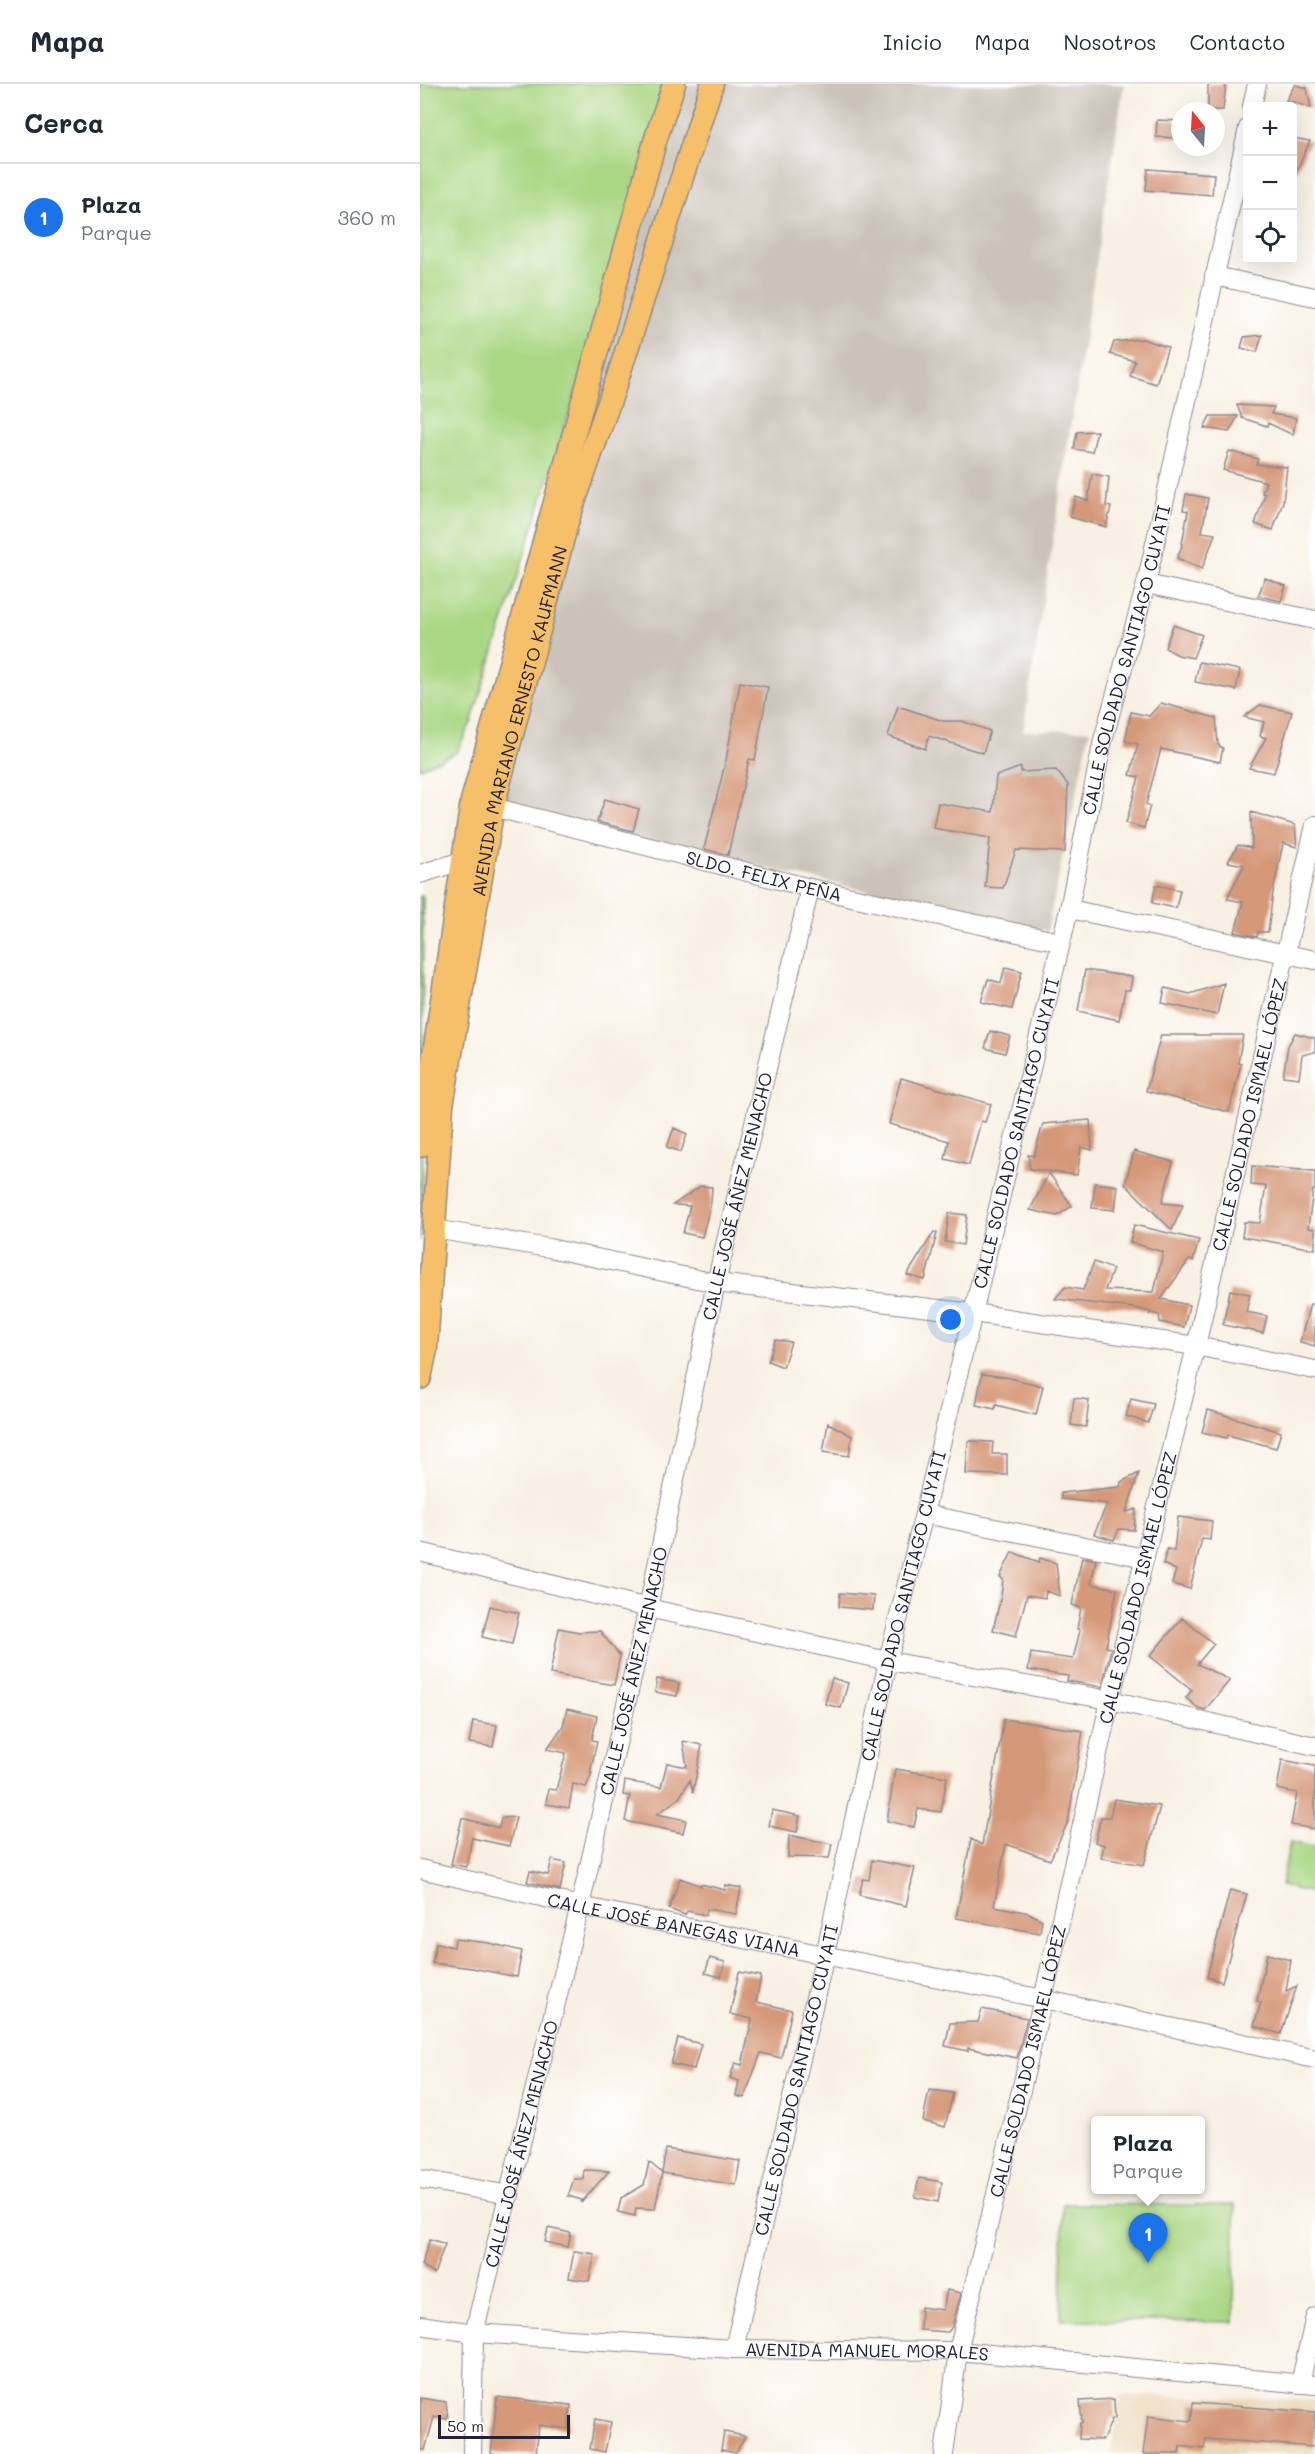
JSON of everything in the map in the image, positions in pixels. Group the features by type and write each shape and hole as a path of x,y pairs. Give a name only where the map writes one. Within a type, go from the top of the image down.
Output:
{"main road":[{"name":"AVENIDA MARIANO ERNESTO KAUFMANN","path":"420,1146 483,804 656,138 674,84"},
{"name":"AVENIDA MARIANO ERNESTO KAUFMANN","path":"483,804 568,519 618,380 712,84"},
{"name":"AVENIDA MARIANO ERNESTO KAUFMANN","path":"420,1378 426,1349 442,1106 472,864"}],"street":[{"path":"1253,102 1257,84"},
{"name":"CALLE SOLDADO SANTIAGO CUYATI","path":"734,2349 825,1954 888,1661 1069,909 1103,740 1146,584 1243,150"},
{"path":"1214,276 1315,297"},
{"path":"1146,584 1315,621"},
{"name":"SLDO. FELIX PEÑA","path":"483,804 810,888 1060,942"},
{"name":"CALLE SOLDADO ISMAEL LÓPEZ","path":"944,2454 958,2351 1043,1999 1110,1700 1196,1346 1315,825"},
{"path":"420,874 472,864"},
{"name":"CALLE JOSÉ ÁÑEZ MENACHO","path":"472,2454 474,2333 580,1906 648,1608 716,1283 810,888"},
{"path":"1069,909 1315,960"},
{"path":"434,1229 549,1248 716,1283 973,1313 1196,1346 1315,1370"},
{"path":"924,1514 1145,1558"},
{"path":"420,1552 648,1608 888,1661 1110,1700 1315,1746"},
{"name":"CALLE JOSÉ BANEGAS VIANA","path":"420,1869 580,1906 1043,1999 1315,2059"},
{"path":"420,2179 510,2195"},
{"path":"1307,2385 1315,2317"},
{"name":"AVENIDA MANUEL MORALES","path":"420,2325 474,2333 734,2349 958,2351 1307,2385"}],"shaded area":[{"path":"674,84 1124,84 1023,731 1090,730 1047,931 493,807 656,138"},
{"path":"1120,2395 1315,2400 1315,2454 1110,2454"}],"green space":[{"path":"420,84 674,84 471,723 456,753 420,768"},
{"path":"420,896 423,896 423,1224 420,1241"},
{"path":"1290,1842 1315,1847 1315,1893 1281,1886"},
{"path":"1063,2204 1235,2205 1234,2322 1061,2320"}],"building":[{"path":"1208,84 1226,84 1224,102 1208,102"},
{"path":"1295,85 1307,88 1311,108 1297,102 1286,100"},
{"path":"1157,120 1171,121 1171,138 1156,137"},
{"path":"1297,139 1310,141 1297,170"},
{"path":"1148,169 1214,174 1212,195 1146,190"},
{"path":"1262,335 1257,352 1241,348 1244,337"},
{"path":"1142,339 1168,347 1156,384 1130,376 1135,361 1110,354 1114,342"},
{"path":"1237,405 1274,407 1271,414 1296,418 1293,435 1268,423 1267,426 1242,418"},
{"path":"1210,416 1238,416 1229,432 1204,428"},
{"path":"1097,431 1092,452 1074,449 1077,432"},
{"path":"1229,451 1258,459 1256,464 1287,467 1283,502 1273,530 1255,524 1265,494 1262,493 1266,482 1223,470"},
{"path":"1092,474 1109,477 1106,506 1111,507 1106,527 1070,517 1076,497 1088,501"},
{"path":"1186,494 1208,498 1202,532 1215,534 1202,569 1177,558 1181,549 1188,511 1183,510"},
{"path":"1265,578 1286,586 1281,601 1258,596"},
{"path":"1173,625 1202,635 1193,658 1178,655 1165,648"},
{"path":"1199,662 1240,670 1236,690 1195,682"},
{"path":"740,682 768,687 755,760 749,759 728,855 704,849 726,760"},
{"path":"1161,703 1216,718 1218,745 1223,748 1220,762 1161,749 1146,804 1150,806 1144,828 1126,823 1139,777 1130,775 1138,744 1125,741 1131,712 1149,716"},
{"path":"1260,705 1292,712 1274,773 1249,768 1266,738 1260,736 1264,722 1244,717"},
{"path":"898,706 943,721 962,721 990,731 983,753 929,736 925,749 888,736"},
{"path":"1021,767 1021,772 1056,770 1068,785 1065,852 1016,850 1003,888 985,887 990,838 933,828 938,803 993,812 996,776"},
{"path":"605,799 639,809 633,831 597,822"},
{"path":"1251,812 1295,825 1297,847 1283,843 1268,932 1258,932 1257,937 1235,932 1243,902 1227,899 1244,865 1228,862 1238,845 1252,848"},
{"path":"1156,885 1180,890 1176,908 1152,903"},
{"path":"1005,967 1022,971 1012,1009 981,1002 988,979 1001,983"},
{"path":"1085,970 1132,977 1130,990 1125,990 1119,1020 1078,1011"},
{"path":"1224,983 1217,1015 1162,1003 1165,988 1190,994"},
{"path":"990,1031 1010,1036 1005,1053 985,1048"},
{"path":"1295,1033 1315,1038 1315,1052 1302,1055 1299,1078 1283,1076 1288,1046"},
{"path":"1161,1035 1243,1035 1238,1063 1241,1064 1229,1112 1146,1091"},
{"path":"901,1078 991,1104 985,1122 981,1121 969,1165 945,1159 949,1141 889,1124"},
{"path":"1090,1120 1092,1150 1081,1147 1077,1175 1030,1169 1028,1155 1034,1156 1043,1124"},
{"path":"674,1128 687,1134 681,1152 667,1147"},
{"path":"1134,1151 1173,1162 1162,1203 1183,1205 1172,1230 1125,1184"},
{"path":"1252,1166 1315,1171 1315,1190 1313,1190 1308,1228 1315,1229 1315,1249 1242,1237 1244,1222 1260,1223 1266,1186 1251,1185"},
{"path":"1049,1173 1072,1206 1057,1216 1030,1210"},
{"path":"1095,1183 1118,1186 1115,1210 1092,1208"},
{"path":"701,1186 712,1187 711,1202 702,1237 683,1233 690,1206 673,1205"},
{"path":"949,1213 967,1215 963,1245 945,1242"},
{"path":"1134,1225 1199,1240 1193,1261 1189,1260 1161,1299 1189,1305 1184,1327 1160,1322 1159,1315 1151,1313 1149,1315 1150,1312 1134,1308 1055,1299 1065,1287 1083,1290 1094,1262 1113,1269 1105,1290 1154,1292 1163,1252 1130,1242"},
{"path":"934,1232 937,1233 925,1280 907,1275"},
{"path":"1230,1290 1250,1294 1246,1312 1267,1316 1263,1333 1223,1325"},
{"path":"1310,1304 1315,1304 1315,1346 1300,1342"},
{"path":"775,1340 791,1342 783,1367 768,1361"},
{"path":"982,1374 1043,1386 1036,1415 996,1405 995,1409 976,1405"},
{"path":"1074,1398 1089,1400 1086,1427 1071,1425"},
{"path":"1131,1399 1154,1404 1148,1423 1126,1416"},
{"path":"1208,1410 1281,1432 1276,1448 1228,1435 1227,1438 1202,1432"},
{"path":"828,1423 852,1436 849,1456 823,1452"},
{"path":"968,1441 993,1442 992,1454 1007,1454 1007,1475 966,1474"},
{"path":"1139,1473 1126,1512 1136,1509 1134,1530 1119,1529 1114,1540 1094,1534 1107,1504 1061,1499 1061,1493 1120,1487 1121,1482"},
{"path":"1178,1517 1212,1521 1210,1540 1202,1539 1190,1589 1172,1584 1176,1570 1163,1564 1167,1549 1174,1551"},
{"path":"1012,1552 1039,1562 1040,1558 1056,1563 1060,1596 1046,1591 1045,1598 1027,1595 1016,1636 993,1630 1001,1596 1003,1579 1000,1577"},
{"path":"1082,1557 1096,1560 1091,1584 1117,1589 1106,1647 1111,1648 1102,1687 1067,1681 1068,1676 1028,1670 1031,1653 1073,1659 1080,1630 1077,1629 1081,1608 1072,1605"},
{"path":"840,1593 874,1596 873,1610 839,1607"},
{"path":"490,1606 519,1613 512,1644 482,1637"},
{"path":"1182,1618 1214,1644 1197,1664 1230,1680 1205,1710 1198,1708 1186,1698 1192,1690 1150,1656"},
{"path":"559,1628 579,1632 600,1631 620,1656 614,1685 550,1674"},
{"path":"832,1678 848,1683 841,1708 825,1704"},
{"path":"657,1679 679,1683 677,1696 655,1692"},
{"path":"567,1709 597,1716 592,1740 597,1741 590,1773 592,1773 586,1787 573,1784 569,1808 546,1804 548,1789 556,1790 566,1753 547,1749 563,1726"},
{"path":"1004,1719 1083,1731 1068,1822 1050,1860 1006,1844 994,1906 1029,1913 1042,1920 1040,1933 956,1918 971,1839 982,1845"},
{"path":"473,1721 497,1725 493,1747 469,1743"},
{"path":"683,1741 702,1745 693,1792 690,1780 679,1798 657,1814 686,1820 683,1833 625,1821 630,1796 623,1795 625,1781 661,1787 667,1763 687,1767"},
{"path":"1282,1760 1315,1766 1315,1829 1291,1825 1297,1793 1277,1789"},
{"path":"895,1769 947,1777 941,1812 918,1809 914,1827 887,1821"},
{"path":"1114,1799 1160,1806 1144,1865 1101,1858 1104,1845 1095,1842 1101,1817 1110,1817"},
{"path":"772,1810 800,1816 797,1832 769,1826"},
{"path":"516,1817 509,1846 472,1838 466,1867 451,1864 462,1818 499,1828 501,1818"},
{"path":"789,1835 832,1844 829,1858 788,1857"},
{"path":"552,1860 566,1863 560,1890 527,1882 530,1871 548,1875"},
{"path":"872,1860 915,1868 906,1906 859,1895 863,1879 869,1880"},
{"path":"680,1878 701,1886 701,1884 725,1890 726,1885 741,1888 736,1914 707,1909 706,1915 687,1911 685,1915 669,1909"},
{"path":"1230,1890 1247,1894 1222,1982 1207,1977"},
{"path":"455,1939 489,1943 522,1951 517,1977 432,1963 436,1943 454,1947"},
{"path":"1267,1954 1291,1960 1286,1991 1297,1986 1281,2034 1254,2026 1261,2002 1257,2001"},
{"path":"710,1958 725,1962 721,1977 705,1973"},
{"path":"739,1972 761,1976 756,2002 792,2010 781,2058 761,2053 744,2098 736,2096 739,2081 730,2078 735,2063 742,2065 752,2019 730,2014"},
{"path":"982,2009 1027,2018 1017,2058 968,2048 968,2051 945,2046 950,2023 978,2022"},
{"path":"678,2038 701,2044 694,2069 671,2064"},
{"path":"929,2090 953,2093 945,2127 923,2121"},
{"path":"666,2149 740,2161 736,2185 662,2173"},
{"path":"649,2162 662,2173 655,2209 636,2208 635,2216 618,2212 621,2198 644,2185"},
{"path":"584,2170 609,2171 581,2203 582,2200 568,2196 574,2179 583,2179"},
{"path":"919,2178 942,2182 938,2202 915,2197"},
{"path":"548,2228 571,2233 568,2247 545,2242"},
{"path":"430,2239 445,2244 434,2274 421,2265"},
{"path":"574,2251 595,2254 589,2281 569,2278"},
{"path":"947,2290 961,2293 952,2327 948,2332 920,2330 921,2307 943,2310"},
{"path":"497,2397 571,2405 568,2429 539,2425 536,2454 491,2454"},
{"path":"420,2398 446,2402 448,2419 434,2417 425,2450 420,2450"},
{"path":"1114,2399 1115,2418 1112,2419 1103,2440 1079,2439 1080,2423 1082,2423 1080,2401"},
{"path":"1193,2403 1315,2412 1315,2447 1206,2439 1204,2449 1180,2446 1179,2454 1143,2454 1148,2416 1191,2421"},
{"path":"595,2419 611,2422 605,2452 590,2449"},
{"path":"724,2432 745,2436 736,2453 721,2450"}],"place":[{"name":"Plaza","path":"1148,2263"}]}
